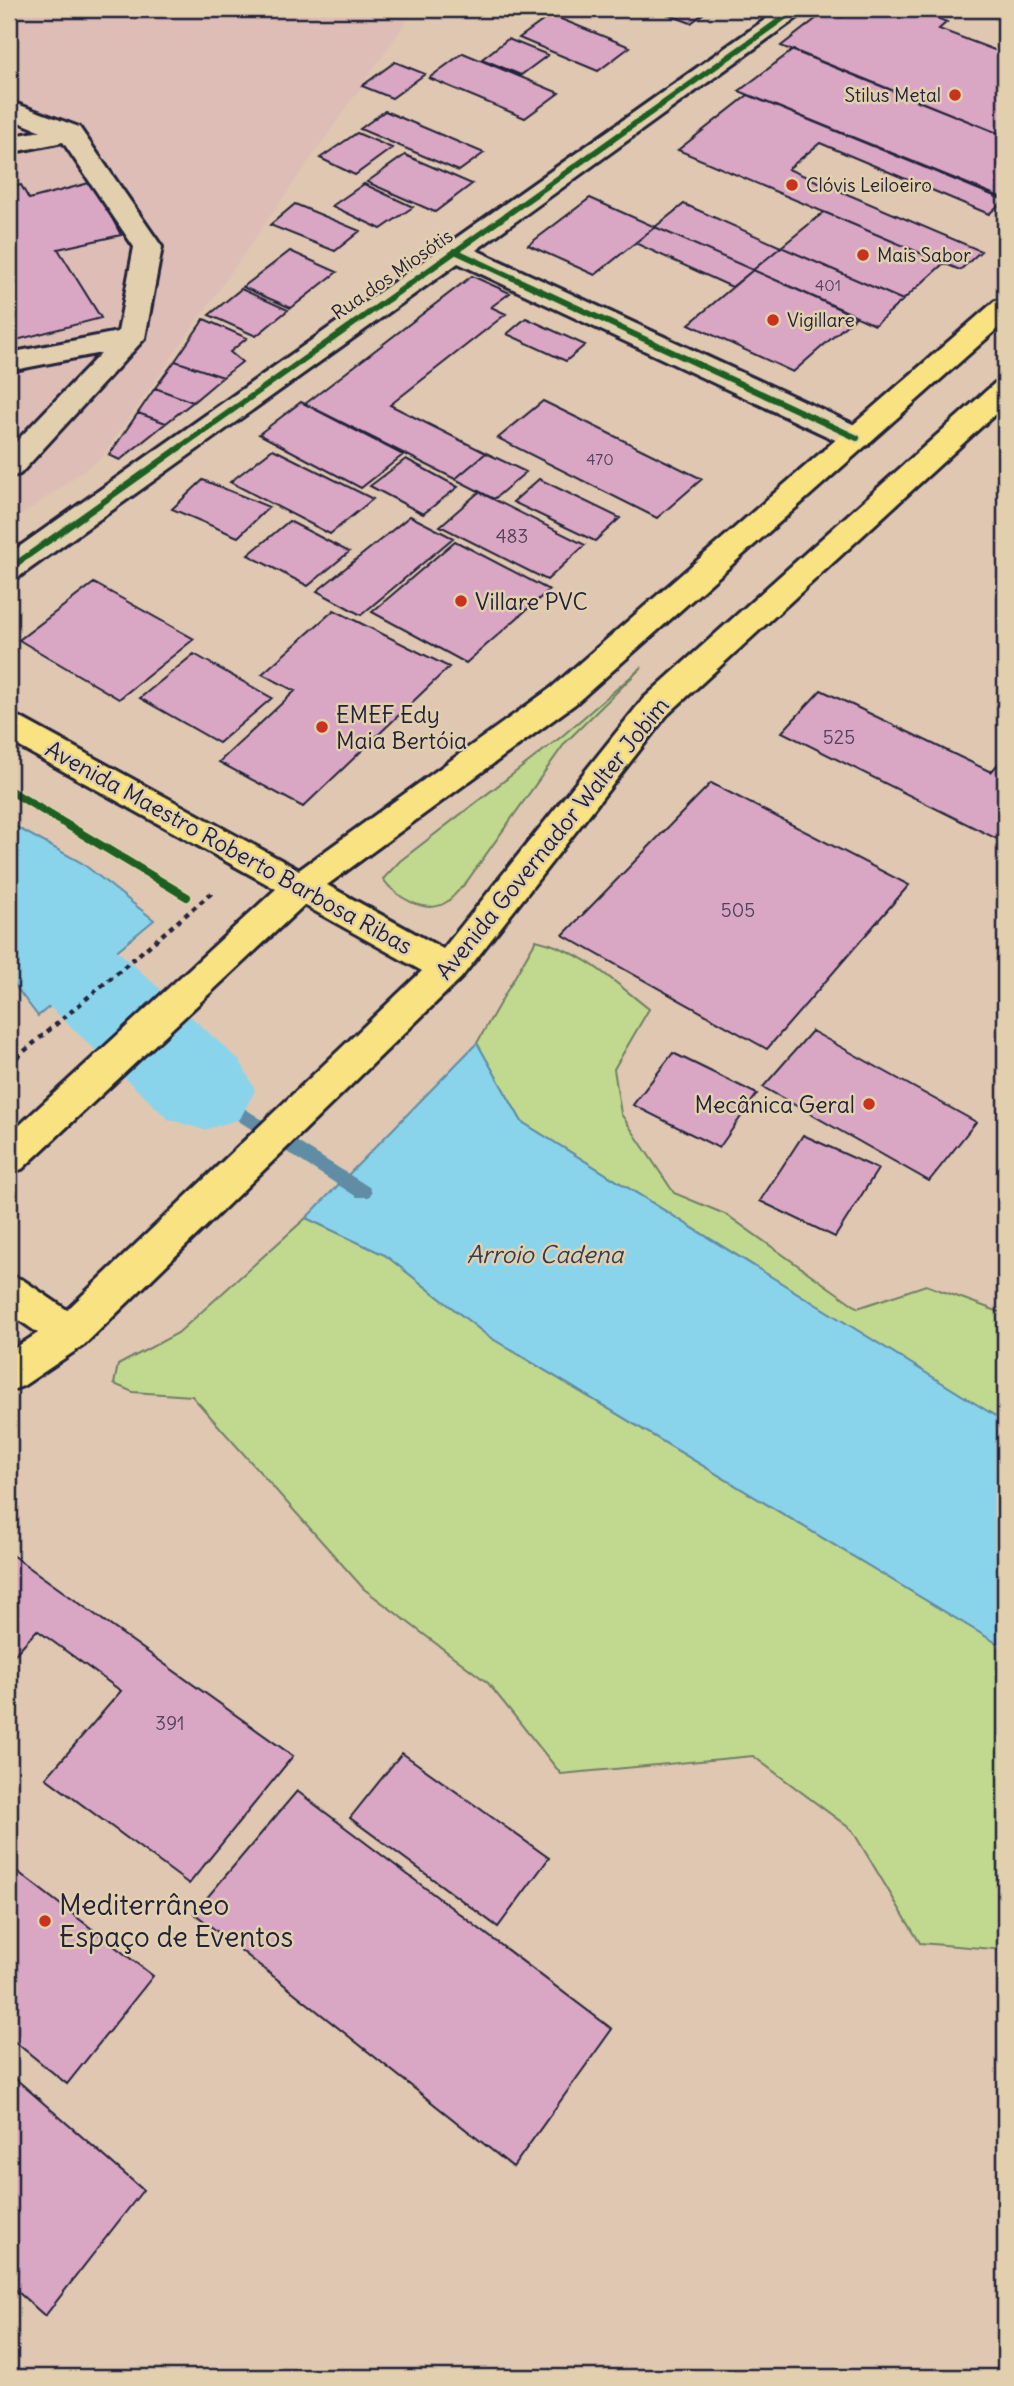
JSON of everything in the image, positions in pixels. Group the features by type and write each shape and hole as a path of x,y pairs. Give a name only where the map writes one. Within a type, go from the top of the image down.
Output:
{"main road":[{"path":"9,1158 300,887 563,696 1005,307"},
{"name":"Avenida Governador Walter Jobim","path":"9,1374 69,1333 448,968 655,707 1005,389"},
{"name":"Avenida Maestro Roberto Barbosa Ribas","path":"9,726 448,968"},
{"path":"9,1292 69,1333"}],"street":[{"name":"Rua dos Miosótis","path":"9,569 796,9"},
{"path":"9,109 70,133 148,247 131,338 9,467"},
{"path":"9,145 70,133"},
{"path":"454,251 856,438"},
{"path":"9,362 131,338"}],"path":[{"path":"9,1064 189,911"}],"shaded area":[{"path":"9,9 415,9 101,458 9,524"}],"green space":[{"path":"642,667 565,743 465,884 450,899 437,906 419,905 402,897 388,885 383,879 400,861 561,737"},
{"path":"536,940 583,959 649,1009 614,1069 621,1114 674,1193 727,1215 858,1308 926,1285 1005,1314 1005,1422 522,1122 477,1043"},
{"path":"306,1218 385,1255 488,1336 1005,1648 1005,1950 920,1943 852,1830 753,1756 561,1774 488,1683 364,1589 192,1396 133,1392 114,1384 118,1365 178,1333"}],"water":[{"path":"9,823 82,863 154,920 38,1016 9,978"},
{"name":"Arroio Cadena","path":"477,1043 522,1122 1005,1422 1005,1648 488,1336 385,1255 306,1218"}],"building":[{"path":"653,9 709,9 691,23"},
{"name":"Stilus Metal","path":"853,9 913,9 947,22 939,29 1005,54 1005,136 781,46 826,11 842,17"},
{"path":"551,15 630,47 598,71 519,38"},
{"path":"508,39 548,55 521,75 482,59"},
{"path":"793,50 1005,136 1005,199 739,91"},
{"path":"463,53 559,93 525,118 429,78"},
{"path":"395,62 425,74 392,98 362,86"},
{"name":"Clóvis Leiloeiro","path":"748,95 1004,200 989,214 820,143 788,169 981,251 960,270 678,150"},
{"path":"385,111 484,153 459,171 360,129"},
{"path":"357,133 392,148 355,175 320,158"},
{"path":"405,155 472,184 435,212 367,182"},
{"path":"93,182 121,235 58,249 101,318 9,342 9,188 21,185 29,199"},
{"path":"364,184 413,207 381,229 332,206"},
{"path":"590,198 655,227 595,275 528,245"},
{"path":"295,204 360,231 335,251 270,225"},
{"path":"684,204 781,247 753,270 655,227"},
{"name":"Mais Sabor","path":"824,212 944,263 903,300 781,247"},
{"path":"655,227 753,270 732,287 635,243"},
{"path":"781,247 903,300 875,325 753,270"},
{"path":"290,251 337,272 291,308 243,287"},
{"name":"Vigillare","path":"753,270 857,316 793,372 689,324"},
{"path":"472,276 510,293 491,307 506,314 390,405 486,453 455,479 305,404"},
{"path":"241,289 288,310 256,336 209,315"},
{"path":"526,318 585,345 566,361 507,334"},
{"path":"204,319 247,338 230,352 242,362 223,377 175,361"},
{"path":"175,361 223,377 193,402 155,388"},
{"path":"155,388 193,402 166,423 138,413"},
{"path":"543,401 702,479 657,518 498,438"},
{"path":"301,402 403,455 361,488 259,434"},
{"path":"138,413 166,423 120,460 109,455"},
{"path":"273,449 373,499 330,534 230,482"},
{"path":"486,453 526,472 494,499 455,479"},
{"path":"406,459 458,487 423,514 370,486"},
{"path":"539,479 620,518 595,541 513,502"},
{"path":"203,480 269,507 238,537 172,509"},
{"path":"479,492 585,545 547,580 440,526"},
{"path":"410,516 453,538 361,615 317,591"},
{"path":"289,521 349,552 308,586 248,555"},
{"name":"Villare PVC","path":"455,541 549,590 466,663 372,612"},
{"path":"94,583 194,639 119,699 19,640"},
{"name":"EMEF Edy Maia Bertóia","path":"334,610 449,667 303,807 219,762 295,691 262,674"},
{"path":"194,654 272,698 219,743 140,698"},
{"path":"821,690 991,772 1005,756 1005,843 782,732"},
{"path":"711,783 909,885 767,1049 563,935"},
{"name":"Mecânica Geral","path":"812,1031 976,1122 929,1181 763,1087"},
{"path":"673,1053 757,1094 719,1148 633,1105"},
{"path":"803,1135 878,1169 835,1237 760,1201"},
{"path":"9,1553 293,1756 189,1884 46,1778 121,1691 37,1630 15,1654 9,1649"},
{"path":"402,1753 549,1858 498,1927 350,1818"},
{"path":"297,1791 612,2029 513,2167 194,1913"},
{"name":"Mediterrâneo Espaço de Eventos","path":"9,1865 153,1976 67,2084 9,2037"},
{"path":"9,2073 143,2190 45,2316 9,2284"}],"waterway":[{"name":"Arroio Cadena","path":"9,920 47,944 204,1090"},
{"name":"Arroio Cadena","path":"204,1090 363,1192"}],"cycle path":[{"path":"9,569 796,9"},
{"path":"455,251 857,438"},
{"path":"9,790 187,897"}],"place":[{"name":"Stilus Metal","path":"955,95"},
{"name":"Clóvis Leiloeiro","path":"792,185"},
{"name":"Mais Sabor","path":"863,255"},
{"name":"Vigillare","path":"773,320"},
{"name":"Villare PVC","path":"461,601"},
{"name":"EMEF Edy Maia Bertóia","path":"322,727"},
{"name":"Mecânica Geral","path":"869,1104"},
{"name":"Mediterrâneo Espaço de Eventos","path":"45,1921"}]}
